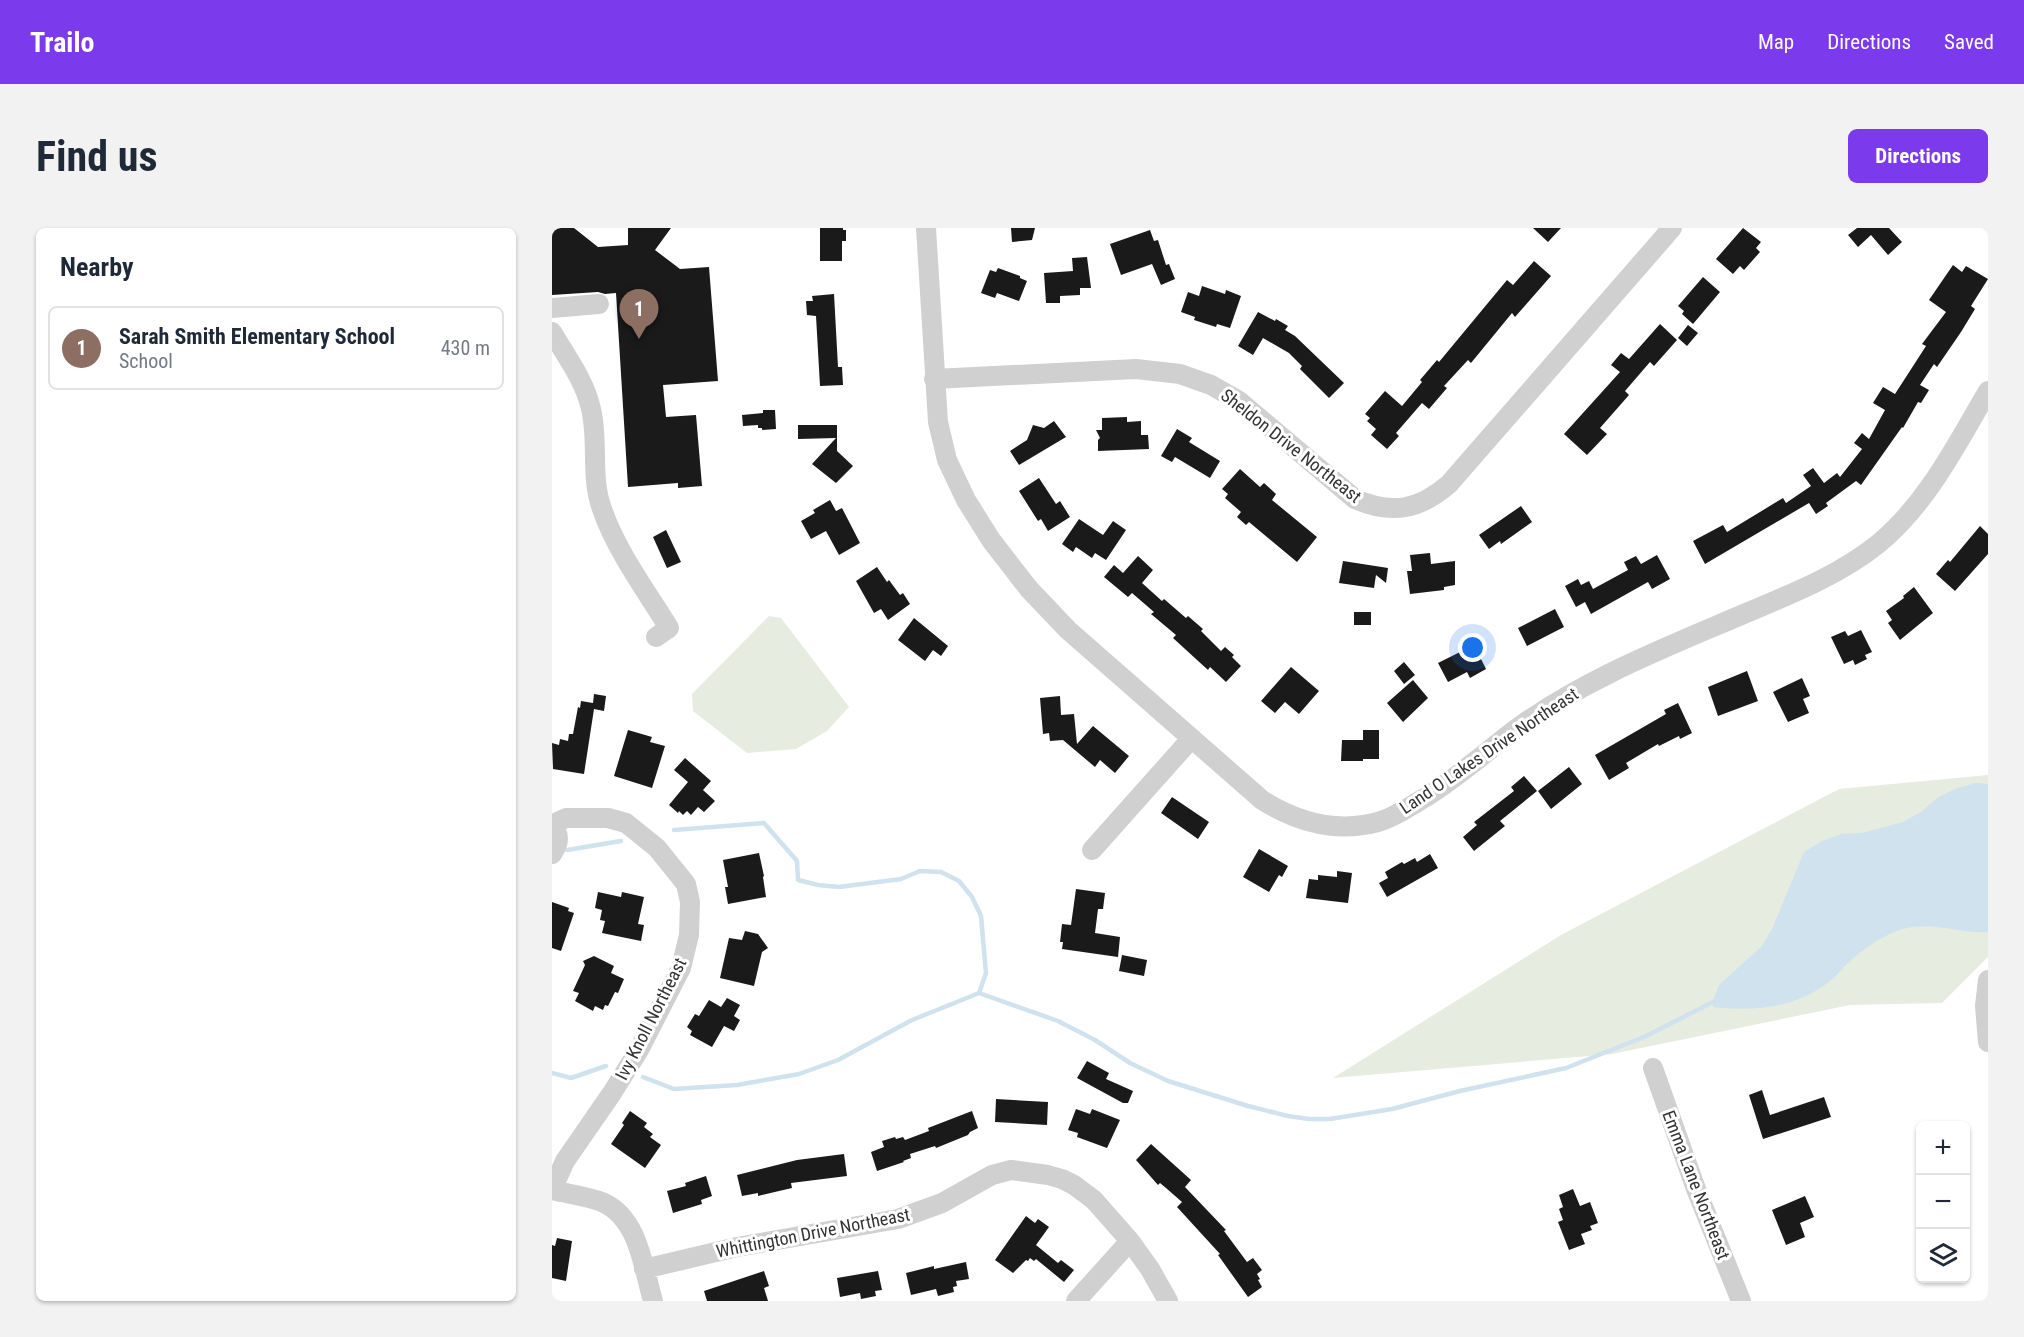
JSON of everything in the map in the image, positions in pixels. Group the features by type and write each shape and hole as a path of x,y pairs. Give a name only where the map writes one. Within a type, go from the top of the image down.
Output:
{"street":[{"name":"Land O Lakes Drive Northeast","path":"926,228 938,422 947,460 966,500 991,540 1029,589 1068,630 1262,800 1299,820 1323,825 1351,827 1378,822 1404,812 1442,788 1518,728 1580,689 1643,657 1813,585 1851,563 1878,544 1905,519 1929,490 1988,391"},
{"name":"Sheldon Drive Northeast","path":"934,379 1136,369 1180,374 1211,385 1239,401 1355,499 1378,507 1404,508 1435,496 1449,484 1672,228"},
{"path":"552,308 599,304"},
{"path":"552,332 586,391 592,411 595,486 602,509 625,560 669,628 656,637"},
{"path":"1092,849 1191,739"},
{"name":"Ivy Knoll Northeast","path":"552,854 559,839 552,824 566,818 608,818 626,823 657,848 686,884 690,902 689,934 681,968 639,1050 565,1161 552,1190"},
{"path":"1988,980 1985,1006 1988,1042"},
{"name":"Emma Lane Northeast","path":"1653,1068 1685,1159 1742,1301"},
{"name":"Whittington Drive Northeast","path":"644,1269 737,1247 898,1219 942,1203 992,1175 1011,1170 1048,1175 1074,1185 1094,1200 1130,1241 1150,1269 1168,1301"},
{"path":"552,1190 603,1203 618,1213 632,1232 653,1301"},
{"path":"1076,1301 1130,1241"}],"shaded area":[{"path":"769,616 781,618 849,707 827,731 796,749 747,753 693,711 692,694"},
{"path":"1988,775 1988,957 1942,1003 1850,1005 1612,1054 1333,1078 1561,935 1839,789"}],"water":[{"path":"1976,783 1988,784 1988,932 1920,926 1897,931 1870,945 1833,978 1804,997 1760,1008 1713,1007 1719,985 1761,947 1772,929 1804,852 1822,841 1842,834 1862,833 1903,822 1921,812 1937,798 1955,789"}],"building":[{"path":"552,228 574,228 598,247 628,245 628,228 671,228 655,250 680,269 709,267 718,381 663,385 666,417 696,415 702,486 678,488 678,483 628,487 616,293 552,295"},
{"path":"820,228 846,230 846,241 842,241 842,261 820,261"},
{"path":"1011,228 1035,228 1032,240 1012,242"},
{"path":"1533,228 1561,228 1548,242"},
{"path":"1743,228 1761,242 1756,248 1760,252 1744,270 1740,266 1733,274 1716,259"},
{"path":"1857,228 1889,228 1902,242 1888,255 1871,235 1858,247 1848,235"},
{"path":"1150,230 1154,241 1158,240 1166,265 1169,264 1175,279 1161,285 1152,264 1121,275 1110,244"},
{"path":"1087,257 1091,288 1080,288 1080,295 1060,296 1060,303 1046,303 1044,273 1073,271 1072,258"},
{"path":"1534,261 1551,276 1515,317 1512,313 1471,363 1468,360 1444,386 1447,388 1429,409 1422,403 1396,433 1399,436 1387,449 1371,435 1376,429 1367,421 1370,418 1365,414 1385,391 1402,406 1422,382 1420,380 1437,360 1439,362 1507,280 1513,285"},
{"path":"1953,265 1962,272 1966,266 1988,279 1971,306 1975,309 1961,332 1937,367 1934,364 1920,385 1929,390 1921,403 1918,402 1903,428 1861,485 1856,481 1826,503 1828,506 1816,514 1809,503 1705,564 1693,541 1723,525 1727,532 1783,498 1786,503 1811,486 1803,475 1813,468 1824,483 1837,473 1840,477 1862,449 1854,443 1862,433 1869,439 1885,410 1873,403 1883,387 1895,394 1926,346 1922,344 1946,312 1929,300"},
{"path":"998,268 1027,281 1019,301 997,293 995,298 981,293 990,270 996,272"},
{"path":"1703,277 1720,292 1693,324 1682,314 1684,311 1678,306"},
{"path":"1202,286 1225,294 1226,290 1241,296 1230,328 1217,324 1216,327 1194,320 1195,317 1181,312 1188,292 1199,296"},
{"path":"834,294 838,367 842,367 843,385 820,386 816,316 807,315 806,301 813,301 812,296"},
{"path":"1258,312 1288,326 1285,330 1295,336 1344,383 1329,398 1300,369 1302,366 1289,353 1263,338 1253,355 1238,346"},
{"path":"1660,324 1677,340 1654,366 1650,362 1625,391 1629,395 1600,428 1607,434 1587,455 1564,434 1620,372 1611,365 1621,353 1629,359"},
{"path":"1688,325 1698,333 1687,346 1678,338"},
{"path":"763,410 775,410 776,429 762,430 758,428 758,425 743,426 742,415 763,413"},
{"path":"1127,417 1127,422 1141,421 1141,435 1148,435 1149,449 1098,451 1100,438 1096,430 1102,430 1102,418"},
{"path":"1054,421 1066,437 1019,465 1010,451 1027,440 1033,425 1044,428"},
{"path":"798,425 837,425 837,451 853,466 836,483 812,464 836,438 798,439"},
{"path":"1177,429 1192,438 1189,442 1220,461 1210,478 1175,457 1172,462 1161,456"},
{"path":"1240,469 1260,487 1264,483 1276,494 1272,500 1317,537 1297,562 1249,522 1246,525 1237,517 1241,512 1225,498 1228,494 1222,489"},
{"path":"1039,478 1056,504 1060,501 1070,517 1048,531 1041,519 1038,521 1019,491"},
{"path":"830,500 836,511 842,508 860,543 839,555 826,531 811,539 801,521 815,513 813,510"},
{"path":"1521,506 1532,522 1501,544 1500,541 1489,549 1479,535"},
{"path":"1079,519 1103,535 1113,521 1126,530 1106,560 1095,553 1092,558 1076,547 1073,552 1062,544"},
{"path":"1980,526 1988,534 1988,554 1955,591 1936,574 1948,560 1950,562"},
{"path":"666,530 681,562 667,568 653,537"},
{"path":"1430,553 1431,564 1455,561 1455,585 1444,587 1444,590 1410,594 1407,571 1412,571 1410,555"},
{"path":"1657,555 1670,579 1652,589 1648,582 1591,614 1585,602 1576,607 1565,586 1578,579 1581,585 1589,581 1593,589 1628,570 1624,562 1636,556 1641,564"},
{"path":"1138,556 1153,570 1142,583 1162,601 1164,599 1186,618 1188,616 1203,629 1201,631 1221,651 1225,647 1234,655 1232,657 1241,666 1226,682 1210,667 1208,670 1173,638 1176,635 1151,614 1154,612 1132,593 1128,597 1104,577 1114,565 1123,573"},
{"path":"1343,561 1388,568 1386,583 1376,575 1374,588 1339,583"},
{"path":"877,567 887,582 889,580 900,595 903,593 910,604 888,620 881,609 874,613 856,581"},
{"path":"1914,587 1933,613 1900,640 1888,623 1892,620 1886,611 1904,598 1903,596"},
{"path":"1555,609 1564,627 1527,646 1518,628"},
{"path":"1354,612 1371,612 1371,625 1354,625"},
{"path":"914,618 948,646 941,656 933,650 925,661 898,640"},
{"path":"1861,630 1872,652 1865,655 1867,659 1855,665 1853,660 1844,664 1831,637 1845,631 1848,636"},
{"path":"1474,645 1486,669 1470,678 1467,672 1448,682 1438,663"},
{"path":"1404,662 1415,675 1404,684 1394,671"},
{"path":"1291,667 1319,691 1299,714 1285,702 1275,713 1261,701"},
{"path":"1747,671 1758,701 1718,716 1708,687"},
{"path":"1802,678 1810,696 1803,699 1809,713 1788,722 1773,692"},
{"path":"1413,680 1428,698 1403,722 1387,703"},
{"path":"594,694 606,696 604,711 594,709 584,774 553,769 552,743 559,745 560,739 568,741 569,734 573,734 581,701 593,703"},
{"path":"1060,696 1061,715 1074,714 1077,744 1093,726 1129,756 1115,773 1100,760 1095,767 1063,740 1050,741 1049,733 1043,734 1040,698"},
{"path":"1678,703 1692,733 1680,739 1679,736 1659,746 1658,744 1626,763 1629,768 1609,780 1595,755 1666,714 1664,710"},
{"path":"628,730 652,737 650,742 665,746 652,788 614,776"},
{"path":"1363,730 1379,730 1379,759 1341,761 1342,740 1363,740"},
{"path":"685,758 711,781 703,790 715,801 704,812 698,807 691,815 687,811 683,815 679,811 678,813 669,805 688,782 674,770"},
{"path":"1569,767 1582,784 1551,809 1538,791"},
{"path":"1524,776 1537,791 1500,821 1505,826 1474,851 1463,837 1477,825 1474,822 1514,791 1511,787"},
{"path":"1172,797 1209,822 1198,839 1161,813"},
{"path":"1259,849 1288,866 1282,877 1279,875 1269,892 1243,877"},
{"path":"759,853 766,897 728,904 725,887 728,887 723,860"},
{"path":"1430,854 1438,868 1387,897 1379,883 1388,878 1385,872 1402,862 1404,864 1415,858 1417,862"},
{"path":"1337,871 1352,873 1348,903 1306,898 1309,879 1318,880 1318,875 1337,877"},
{"path":"1076,889 1105,893 1103,909 1098,909 1095,933 1120,937 1118,957 1062,949 1063,942 1060,942 1062,924 1071,925"},
{"path":"598,892 621,897 622,892 644,897 638,924 644,925 641,941 602,933 605,921 600,920 602,910 595,908"},
{"path":"552,902 569,908 568,911 574,913 561,951 552,948"},
{"path":"745,931 758,934 768,948 762,952 754,986 720,978 729,938 742,940"},
{"path":"1122,955 1147,960 1144,976 1119,971"},
{"path":"594,956 614,966 611,973 624,979 618,993 615,992 608,1006 605,1005 603,1010 595,1006 593,1011 575,1001 579,993 573,991 585,965 583,961"},
{"path":"727,998 740,1005 734,1016 740,1020 734,1031 724,1026 712,1047 690,1035 692,1031 687,1027 695,1014 699,1016 709,1000 721,1007"},
{"path":"1087,1061 1109,1073 1106,1079 1133,1091 1128,1103 1123,1103 1077,1078"},
{"path":"1762,1090 1770,1115 1824,1097 1831,1117 1763,1139 1749,1095"},
{"path":"996,1099 1048,1102 1047,1125 995,1122"},
{"path":"1076,1109 1090,1114 1092,1109 1120,1120 1107,1148 1077,1137 1078,1133 1068,1130"},
{"path":"630,1111 647,1123 644,1127 653,1134 650,1137 661,1145 645,1168 611,1144"},
{"path":"972,1111 978,1128 968,1135 936,1148 935,1146 910,1154 911,1158 904,1162 877,1171 871,1152 884,1147 882,1141 895,1137 896,1139 903,1137 905,1140 929,1131 928,1128"},
{"path":"1151,1144 1191,1180 1185,1187 1226,1230 1224,1231 1247,1262 1253,1258 1262,1270 1257,1274 1262,1287 1248,1297 1218,1255 1220,1254 1177,1207 1182,1202 1160,1183 1158,1185 1136,1160"},
{"path":"844,1154 847,1176 791,1183 792,1188 758,1196 758,1193 742,1196 737,1175 797,1160"},
{"path":"706,1176 712,1196 701,1200 702,1204 673,1213 667,1191 686,1186 685,1183"},
{"path":"1573,1189 1580,1206 1590,1202 1598,1223 1590,1226 1592,1230 1581,1234 1585,1244 1569,1250 1558,1222 1563,1220 1559,1209 1563,1207 1559,1195"},
{"path":"1805,1196 1814,1217 1800,1223 1805,1237 1786,1245 1772,1210"},
{"path":"1026,1216 1035,1223 1038,1219 1049,1227 1036,1245 1058,1263 1061,1260 1074,1270 1064,1282 1036,1259 1026,1260 1013,1273 995,1260"},
{"path":"557,1238 572,1241 566,1281 552,1278 552,1245 555,1246"},
{"path":"966,1262 969,1279 956,1281 957,1286 953,1287 954,1292 938,1296 936,1289 911,1295 906,1273 934,1266 934,1269"},
{"path":"764,1271 769,1286 764,1288 768,1301 707,1301 704,1291"},
{"path":"878,1271 882,1290 875,1291 876,1296 861,1299 860,1293 840,1297 837,1278"}],"waterway":[{"path":"674,830 764,823 797,861 798,880 818,885 839,887 901,879 920,871 941,872 959,881 972,897 981,916 986,973 979,993"},
{"path":"567,850 621,841"},
{"path":"643,1077 674,1089 737,1085 799,1074 838,1060 912,1020 979,993 1058,1021 1095,1040 1130,1063 1168,1081 1288,1116 1330,1119 1392,1109 1460,1091 1566,1068 1644,1037 1718,998"},
{"path":"552,1073 571,1078 606,1066"}],"place":[{"name":"Sarah Smith Elementary School","path":"639,339"}]}
